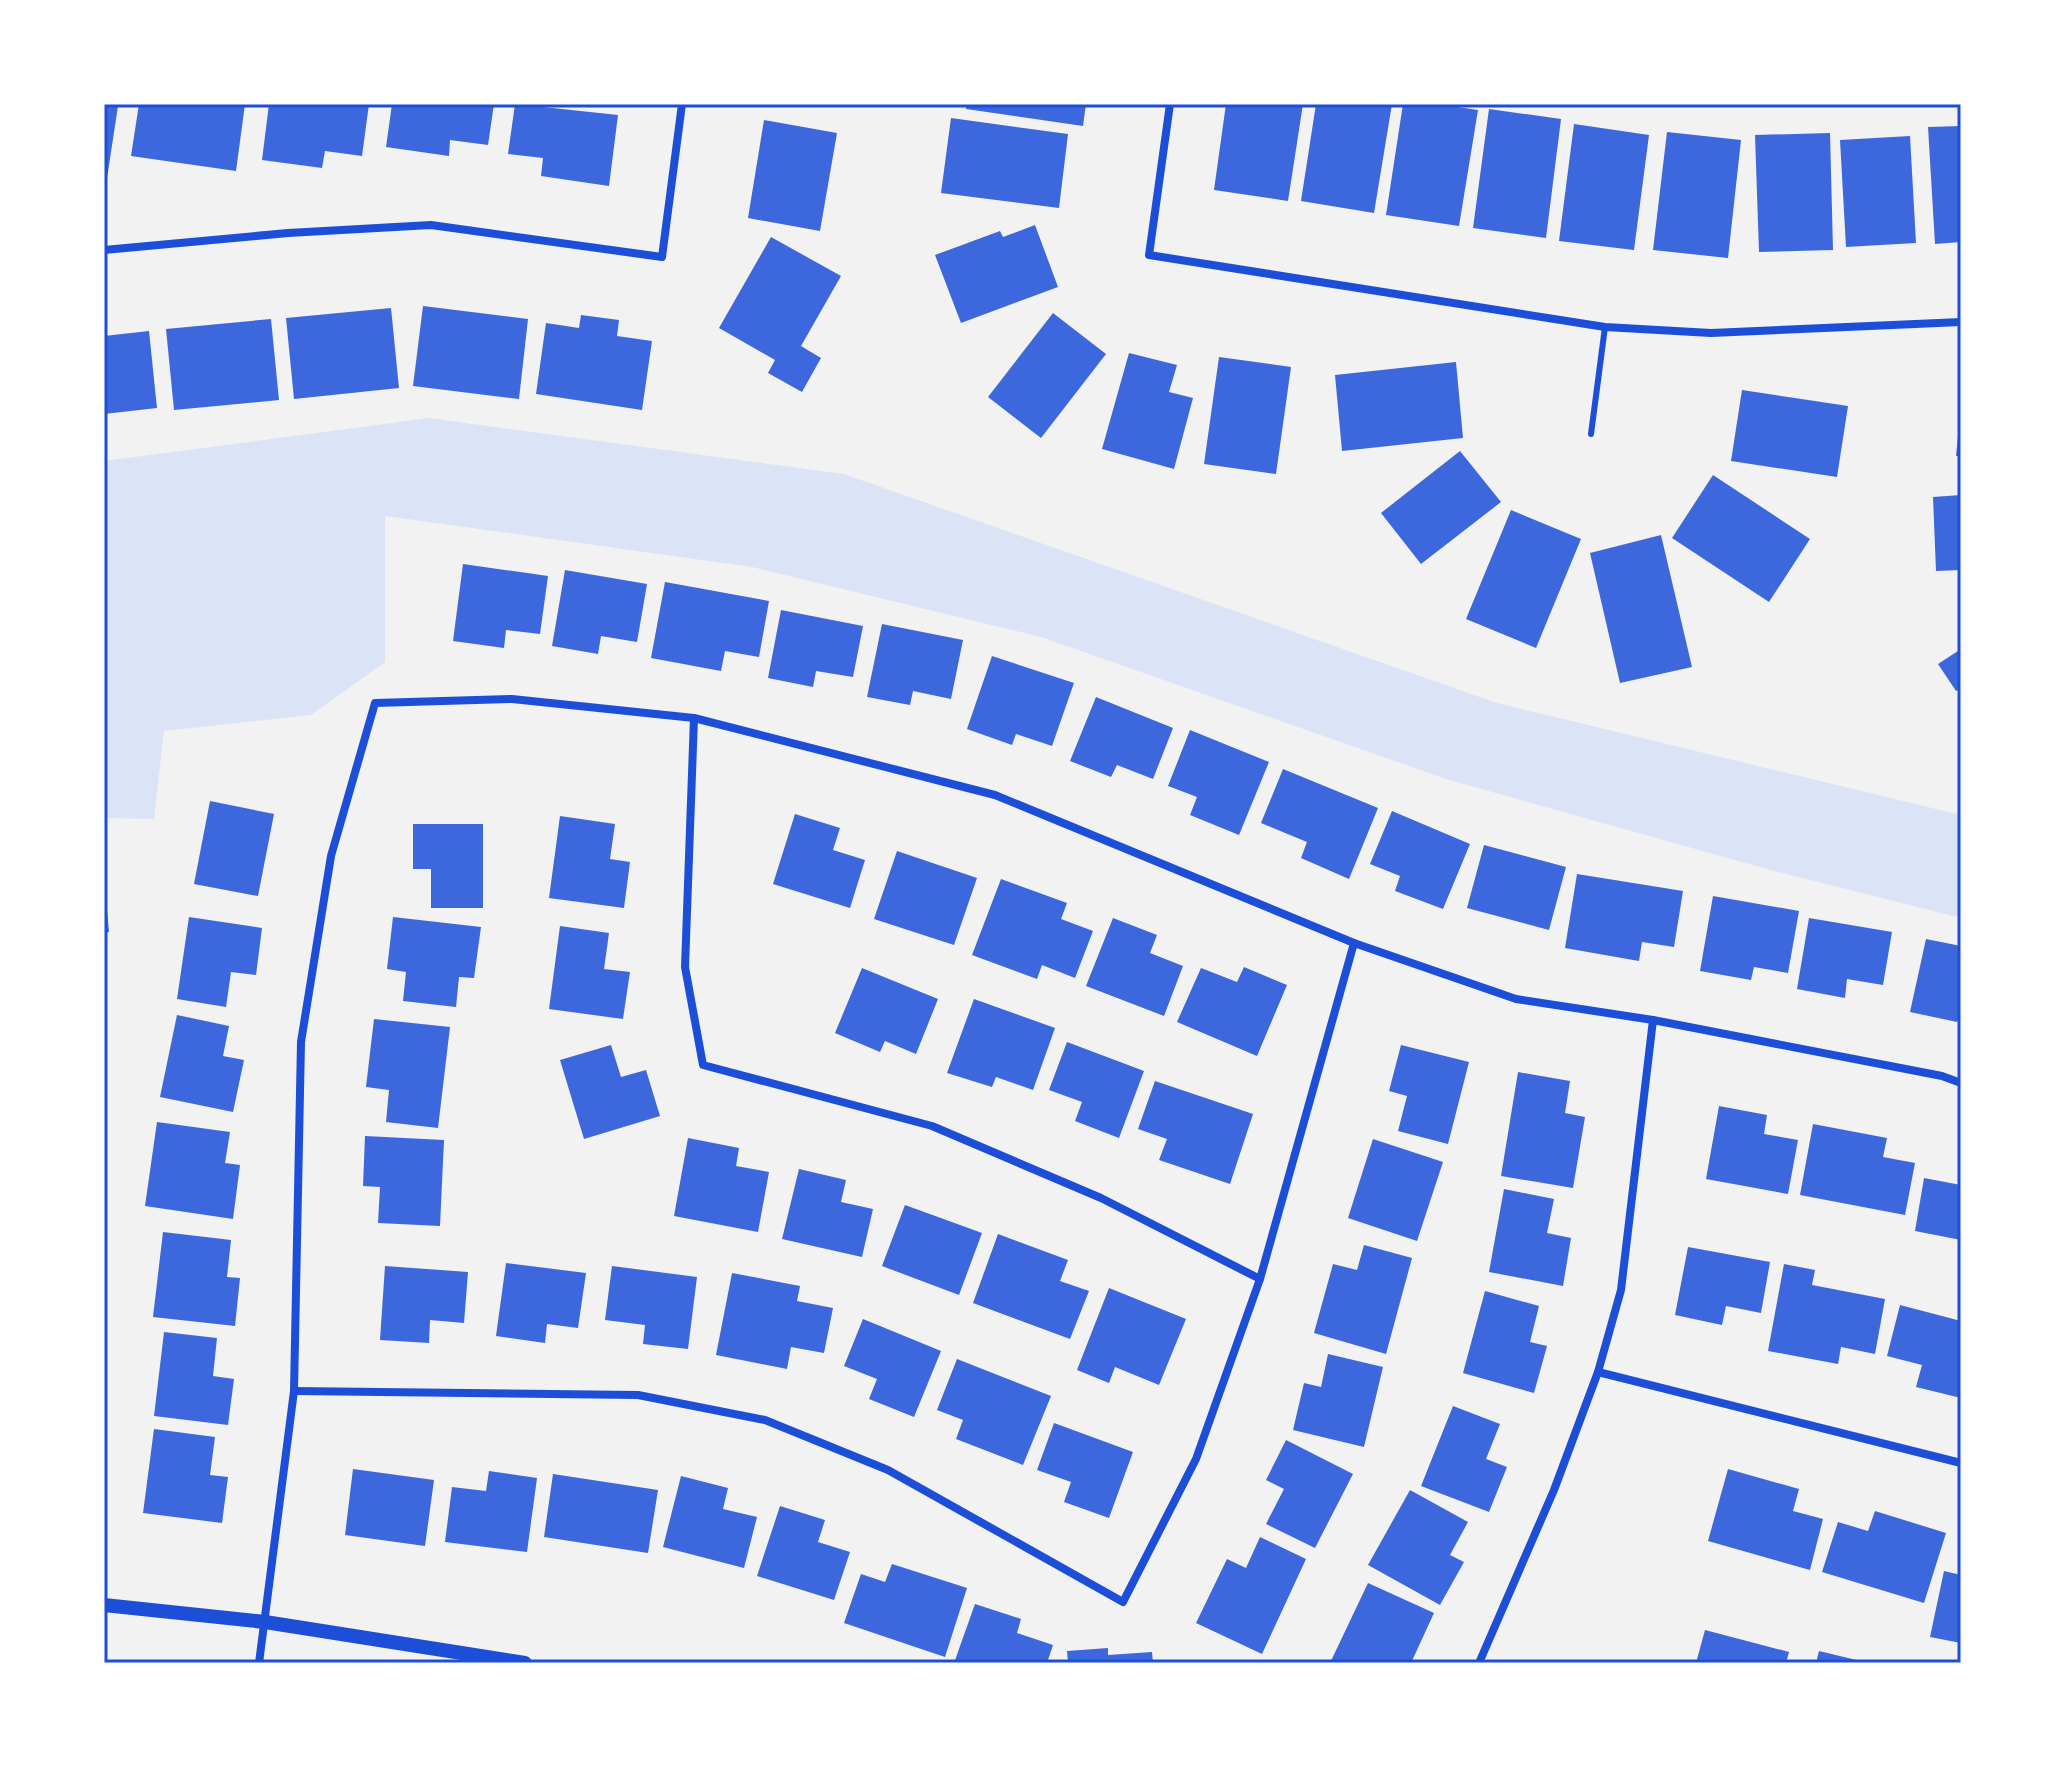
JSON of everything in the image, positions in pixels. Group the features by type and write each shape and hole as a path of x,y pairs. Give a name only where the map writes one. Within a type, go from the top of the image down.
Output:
{"street":[{"path":"104,250 259,235 431,225 662,257 682,104"},
{"path":"1170,104 1149,255 1605,327 1711,333 1961,322"},
{"path":"259,1663 294,1391 301,1042 331,856 375,703 512,699 694,718 995,795 1354,943 1516,999 1653,1020 1942,1076 1961,1083"},
{"path":"694,718 685,967 703,1065 932,1126 1101,1198 1260,1279"},
{"path":"294,1391 638,1395 765,1420 888,1470 1123,1602 1196,1459 1260,1279 1354,943"},
{"path":"1479,1663 1554,1490 1598,1372 1621,1290 1653,1020"},
{"path":"1598,1372 1961,1463"},
{"path":"104,1605 265,1622 525,1663"}],"lane":[{"path":"1591,434 1605,327"}],"shaded area":[{"path":"429,418 844,474 1497,703 1961,815 1961,918 1774,871 1446,779 1041,637 752,567 385,516 385,662 311,715 164,731 154,819 104,818 104,461"}],"building":[{"path":"105,104 118,106 106,185 104,184"},
{"path":"139,104 245,104 236,171 131,156"},
{"path":"269,104 369,104 362,156 325,151 322,168 262,160"},
{"path":"392,104 494,104 488,145 450,140 449,156 386,147"},
{"path":"515,104 618,115 609,186 541,176 543,158 508,154"},
{"path":"966,104 1086,104 1083,126 966,109"},
{"path":"1226,104 1303,104 1288,201 1214,190"},
{"path":"1316,104 1392,104 1374,213 1301,201"},
{"path":"1403,104 1437,104 1478,110 1459,226 1386,215"},
{"path":"1489,109 1561,119 1546,238 1473,228"},
{"path":"951,118 1068,134 1059,208 941,193"},
{"path":"764,120 837,133 820,231 748,218"},
{"path":"1574,124 1649,135 1634,250 1559,241"},
{"path":"1961,126 1961,242 1935,244 1928,127"},
{"path":"1667,132 1741,140 1728,258 1653,250"},
{"path":"1830,133 1833,250 1759,252 1755,135"},
{"path":"1910,136 1916,243 1846,247 1840,140"},
{"path":"1035,225 1058,287 961,323 935,255 1000,231 1003,237"},
{"path":"771,237 841,276 801,346 821,358 802,392 768,373 775,360 719,328"},
{"path":"423,306 528,319 519,399 413,386"},
{"path":"391,308 399,388 294,399 286,318"},
{"path":"1053,313 1106,354 1041,438 988,397"},
{"path":"581,315 619,320 617,336 652,341 642,410 536,394 546,323 579,328"},
{"path":"271,319 279,400 174,410 166,329"},
{"path":"149,331 157,408 104,414 104,336"},
{"path":"1129,353 1177,365 1169,392 1193,398 1174,469 1102,449"},
{"path":"1219,357 1291,367 1276,474 1204,464"},
{"path":"1456,362 1463,438 1342,451 1335,375"},
{"path":"1742,390 1848,406 1837,477 1731,461"},
{"path":"1959,426 1961,456 1956,456"},
{"path":"1460,451 1501,502 1421,564 1381,513"},
{"path":"1713,475 1810,539 1769,602 1672,538"},
{"path":"1961,495 1961,570 1936,571 1933,497"},
{"path":"1511,510 1581,539 1536,648 1466,619"},
{"path":"1661,535 1692,667 1620,683 1590,553"},
{"path":"463,564 548,576 540,634 506,630 504,648 453,641"},
{"path":"565,570 647,584 637,642 601,636 598,654 552,646"},
{"path":"665,582 769,601 759,657 725,651 721,671 651,658"},
{"path":"781,610 863,626 853,677 816,671 813,687 768,678"},
{"path":"882,624 963,640 951,699 913,691 910,705 867,697"},
{"path":"1961,649 1961,688 1956,691 1938,664"},
{"path":"992,656 1074,683 1052,746 1016,734 1012,745 967,729"},
{"path":"1096,697 1173,728 1153,779 1117,765 1111,777 1070,761"},
{"path":"1190,730 1269,762 1239,835 1190,815 1197,797 1168,786"},
{"path":"1283,769 1378,808 1349,879 1301,858 1307,842 1261,823"},
{"path":"210,801 274,814 258,896 194,884"},
{"path":"1392,811 1470,844 1443,909 1395,891 1400,876 1370,864"},
{"path":"795,814 840,828 833,850 865,860 850,908 773,884"},
{"path":"560,816 615,824 610,859 630,862 624,908 549,898"},
{"path":"413,824 483,824 483,908 431,908 431,869 413,869"},
{"path":"1484,845 1566,867 1549,930 1467,908"},
{"path":"897,851 977,878 954,945 874,919"},
{"path":"1577,874 1683,891 1674,947 1642,942 1639,961 1565,948"},
{"path":"104,877 109,932 104,933"},
{"path":"1001,879 1067,903 1061,919 1093,931 1075,978 1042,965 1037,979 972,955"},
{"path":"1713,896 1799,911 1788,973 1754,967 1751,980 1700,971"},
{"path":"189,917 262,928 256,975 231,972 226,1007 177,999"},
{"path":"393,917 481,927 474,978 459,977 456,1007 403,1001 406,972 387,969"},
{"path":"1113,918 1157,935 1150,953 1183,966 1164,1016 1086,986"},
{"path":"1809,918 1892,932 1883,985 1847,979 1845,998 1797,989"},
{"path":"560,926 609,933 604,969 630,972 623,1019 549,1009"},
{"path":"1926,939 1961,946 1961,1013 1957,1022 1910,1012"},
{"path":"1244,967 1287,985 1257,1056 1177,1022 1201,968 1237,982"},
{"path":"862,968 938,999 916,1054 885,1041 880,1052 835,1033"},
{"path":"974,999 1055,1028 1033,1090 996,1077 992,1087 947,1073"},
{"path":"177,1015 229,1026 223,1056 244,1060 233,1112 160,1097"},
{"path":"374,1019 450,1027 438,1128 386,1122 389,1090 366,1087"},
{"path":"1067,1042 1144,1071 1119,1138 1075,1121 1082,1102 1049,1090"},
{"path":"611,1045 621,1077 646,1070 660,1116 584,1139 560,1060"},
{"path":"1401,1045 1469,1062 1448,1144 1398,1131 1407,1096 1389,1091"},
{"path":"1518,1072 1570,1081 1565,1113 1585,1117 1573,1188 1501,1176"},
{"path":"1155,1081 1253,1114 1230,1184 1159,1160 1167,1139 1138,1129"},
{"path":"1719,1106 1767,1115 1764,1134 1798,1140 1788,1194 1706,1179"},
{"path":"157,1122 230,1132 225,1163 240,1165 233,1219 145,1206"},
{"path":"1813,1124 1887,1138 1883,1157 1915,1163 1905,1215 1800,1195"},
{"path":"365,1136 444,1140 440,1226 378,1223 380,1187 363,1186"},
{"path":"688,1138 739,1148 736,1166 769,1172 758,1232 674,1216"},
{"path":"1373,1139 1443,1162 1417,1241 1348,1218"},
{"path":"799,1169 846,1180 841,1202 873,1209 862,1257 782,1239"},
{"path":"1924,1178 1961,1185 1961,1240 1915,1231"},
{"path":"1504,1189 1554,1199 1547,1233 1571,1238 1563,1286 1489,1272"},
{"path":"905,1205 982,1233 959,1295 882,1266"},
{"path":"163,1232 231,1240 227,1277 240,1278 235,1326 153,1317"},
{"path":"998,1234 1068,1260 1060,1281 1089,1291 1070,1339 973,1303"},
{"path":"1364,1245 1412,1258 1386,1354 1314,1333 1333,1264 1357,1270"},
{"path":"1688,1247 1770,1262 1761,1313 1726,1306 1722,1325 1675,1315"},
{"path":"506,1263 586,1273 578,1328 547,1324 545,1343 496,1336"},
{"path":"1784,1264 1815,1270 1812,1285 1885,1299 1875,1354 1841,1347 1838,1364 1768,1351"},
{"path":"385,1266 468,1272 464,1323 430,1320 429,1343 380,1340"},
{"path":"612,1266 697,1277 688,1349 643,1344 645,1325 605,1320"},
{"path":"732,1273 800,1286 797,1301 833,1308 824,1353 791,1347 787,1369 716,1355"},
{"path":"1109,1288 1186,1319 1159,1385 1115,1367 1109,1383 1077,1370"},
{"path":"1485,1291 1539,1306 1530,1342 1547,1346 1534,1393 1463,1373"},
{"path":"1900,1305 1961,1321 1961,1398 1916,1387 1922,1365 1887,1356"},
{"path":"863,1319 941,1351 914,1417 869,1399 877,1379 844,1366"},
{"path":"164,1332 217,1338 213,1376 234,1379 228,1425 154,1416"},
{"path":"1328,1354 1383,1367 1364,1447 1293,1430 1304,1383 1321,1387"},
{"path":"957,1359 1051,1396 1023,1465 956,1439 963,1420 937,1410"},
{"path":"1453,1406 1500,1424 1486,1459 1507,1467 1489,1512 1421,1486"},
{"path":"1054,1423 1133,1452 1109,1518 1064,1502 1071,1482 1037,1470"},
{"path":"154,1429 215,1437 210,1475 228,1477 222,1523 143,1513"},
{"path":"1286,1440 1353,1474 1315,1548 1266,1524 1284,1489 1266,1480"},
{"path":"353,1469 434,1480 425,1546 345,1535"},
{"path":"1728,1469 1799,1489 1793,1511 1823,1519 1810,1570 1708,1541"},
{"path":"489,1471 537,1478 527,1552 445,1542 452,1487 486,1491"},
{"path":"553,1474 658,1490 648,1553 544,1537"},
{"path":"681,1476 728,1488 723,1509 757,1517 744,1568 663,1547"},
{"path":"1410,1490 1468,1522 1450,1555 1464,1562 1440,1605 1368,1565"},
{"path":"780,1506 825,1520 818,1542 850,1552 834,1600 757,1576"},
{"path":"1875,1511 1946,1533 1924,1603 1822,1572 1838,1522 1868,1531"},
{"path":"1260,1537 1306,1559 1262,1654 1196,1623 1227,1559 1246,1568"},
{"path":"892,1564 967,1588 945,1657 844,1623 861,1574 885,1582"},
{"path":"1944,1571 1961,1575 1961,1643 1930,1637"},
{"path":"1368,1583 1434,1613 1411,1663 1330,1663"},
{"path":"975,1604 1021,1619 1017,1633 1053,1645 1047,1663 954,1663"},
{"path":"1705,1630 1789,1652 1786,1663 1696,1663"},
{"path":"1108,1648 1108,1655 1152,1652 1153,1663 1068,1663 1067,1651"},
{"path":"1819,1651 1865,1662 1865,1663 1816,1663"}]}
